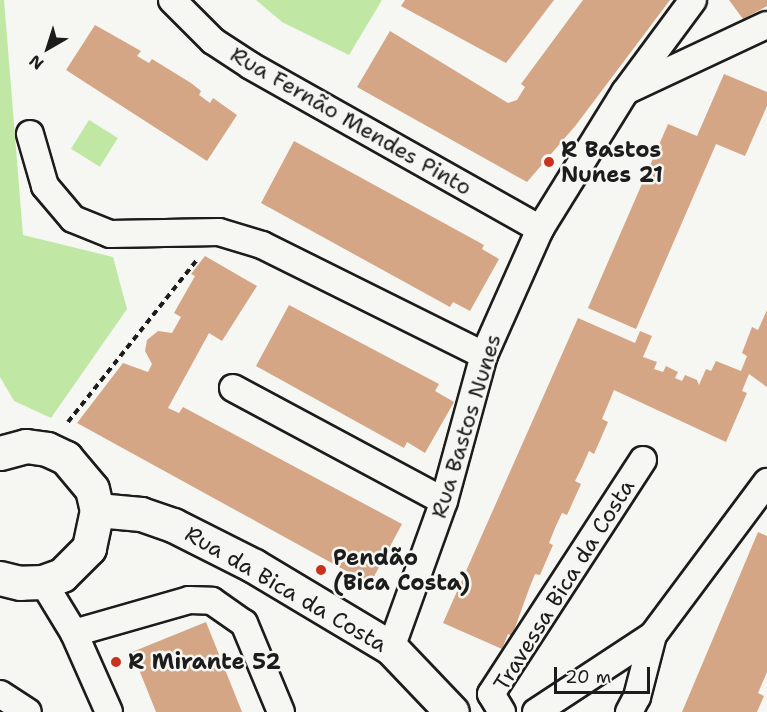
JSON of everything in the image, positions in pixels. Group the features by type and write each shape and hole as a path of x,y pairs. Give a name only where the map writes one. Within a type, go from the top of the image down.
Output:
{"street":[{"name":"Rua Fernão Mendes Pinto","path":"172,0 213,41 251,66 540,229"},
{"name":"Rua Bastos Nunes","path":"391,648 444,501 484,355 540,229 625,92 693,0"},
{"path":"625,92 767,25"},
{"path":"30,134 45,186 73,219 110,234 219,232 262,245 484,355"},
{"path":"234,388 444,501"},
{"path":"0,578 20,583 43,582 62,575 89,548 97,510 92,489 81,472 18,445"},
{"name":"Travessa Bica da Costa","path":"501,712 491,694 643,460"},
{"path":"536,712 653,635 767,482"},
{"name":"Rua da Bica da Costa","path":"97,510 141,514 173,525 254,566 391,648 452,712"},
{"path":"43,582 74,633 109,712"},
{"path":"74,633 189,600 212,601 244,623 281,712"},
{"path":"633,704 653,635"},
{"path":"611,664 626,669 633,704"},
{"path":"0,694 28,712"}],"path":[{"path":"18,445 219,232"}],"green space":[{"path":"0,0 4,0 23,235 113,257 127,309 51,418 14,401 0,377"},
{"path":"256,0 382,0 349,55 282,22"},
{"path":"89,120 118,138 100,167 71,149"}],"building":[{"path":"405,0 554,0 506,63 401,6"},
{"path":"583,0 670,0 576,125 527,182 357,87 390,31 508,103 517,100 525,87 521,84"},
{"path":"729,0 767,0 767,6 743,19"},
{"path":"95,25 141,51 137,56 149,63 152,59 191,83 201,91 199,95 210,103 213,98 237,115 207,161 66,70"},
{"path":"724,74 767,92 767,106 745,156 716,144 636,329 588,308 668,124 697,136"},
{"path":"294,141 484,245 482,249 499,259 470,311 453,302 450,307 261,203"},
{"path":"205,256 257,286 222,341 209,333 168,408 179,413 183,407 402,524 370,584 77,423 123,363 148,372 152,364 145,351 147,340 158,331 172,333 181,317 174,313 195,276 191,274"},
{"path":"289,305 439,384 435,391 454,402 425,453 407,442 404,448 256,366"},
{"path":"767,310 767,387 749,374 742,391 747,393 726,442 614,390 602,419 608,422 594,454 589,451 575,481 581,484 567,515 562,513 555,528 549,543 553,545 540,575 535,574 512,636 508,634 502,649 443,623 578,318 635,343 640,331 652,336 643,357 657,362 654,369 663,372 666,366 678,372 675,378 682,381 685,375 697,380 699,385 706,369 711,371 716,361 741,371 747,356 742,353 752,327 758,330"},
{"path":"758,532 767,536 767,672 758,693 764,696 757,712 682,712"},
{"path":"206,622 242,712 156,712 132,652"}],"place":[{"name":"R Bastos Nunes 21","path":"549,162"},
{"name":"Pendão (Bica Costa)","path":"321,570"},
{"name":"R Mirante 52","path":"116,662"}]}
